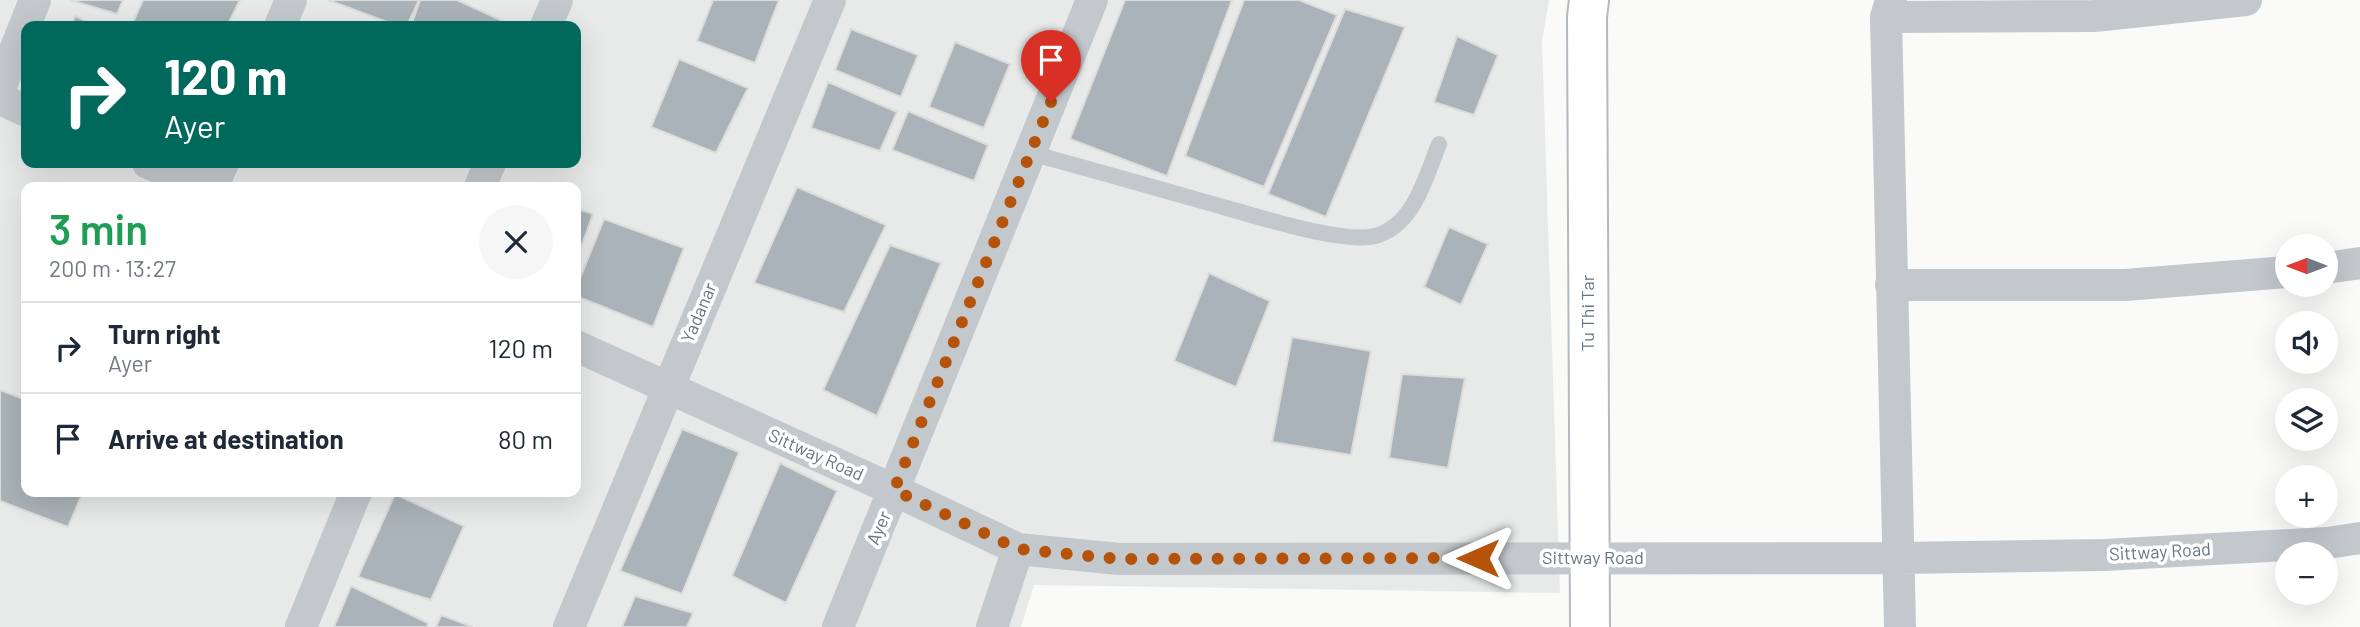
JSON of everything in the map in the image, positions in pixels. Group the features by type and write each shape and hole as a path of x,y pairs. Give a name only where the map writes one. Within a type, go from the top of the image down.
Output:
{"street":[{"path":"27,21 36,0"},
{"path":"282,21 291,0"},
{"path":"548,21 557,0"},
{"name":"Yadanar","path":"569,627 830,0"},
{"name":"Ayer","path":"838,627 1092,0"},
{"name":"Tu Thi Tar","path":"1589,0 1590,627"},
{"path":"1900,627 1891,285 1888,8 2094,16 2246,0"},
{"path":"0,88 21,37"},
{"path":"0,99 21,109"},
{"path":"160,168 194,182"},
{"path":"2338,266 2360,263"},
{"path":"1891,285 2125,285 2275,273"},
{"name":"Sittway Road","path":"581,348 1018,549 1119,559 1899,558 2105,555 2327,543 2360,538"},
{"path":"301,627 354,497"},
{"path":"992,627 1018,549"}],"lane":[{"path":"1030,153 1284,223 1349,238 1376,236 1401,222 1416,199 1439,144"}],"shaded area":[{"path":"0,0 1549,0 1542,41 1560,593 1034,585 1021,627 0,627"}],"building":[{"path":"70,0 123,0 117,14"},
{"path":"143,0 240,0 230,21 133,21"},
{"path":"328,0 419,0 409,21 385,21"},
{"path":"420,0 457,0 503,21 413,21"},
{"path":"713,0 779,0 755,63 697,41"},
{"path":"1125,0 1232,0 1167,176 1070,139"},
{"path":"1244,0 1299,0 1337,15 1264,187 1185,156"},
{"path":"1345,9 1405,27 1326,217 1268,194"},
{"path":"75,16 86,21 73,21"},
{"path":"851,29 918,55 901,97 835,70"},
{"path":"1457,36 1498,55 1474,115 1434,102"},
{"path":"955,42 1010,64 984,128 929,107"},
{"path":"679,59 748,88 716,153 651,127"},
{"path":"828,82 897,112 880,151 811,128"},
{"path":"908,111 988,145 974,181 892,150"},
{"path":"797,187 886,225 844,312 754,283"},
{"path":"581,210 593,214 581,247"},
{"path":"604,219 684,248 653,327 581,298 581,276"},
{"path":"1449,227 1488,244 1461,305 1424,287"},
{"path":"890,245 941,263 877,416 823,390"},
{"path":"1209,273 1270,301 1236,387 1174,361"},
{"path":"1292,337 1371,351 1351,455 1272,442"},
{"path":"1402,374 1465,378 1448,468 1389,458"},
{"path":"0,390 21,398 21,497 81,497 68,527 0,501"},
{"path":"682,429 739,452 682,594 620,571"},
{"path":"780,463 837,491 786,603 732,576"},
{"path":"394,497 401,497 464,526 431,600 358,577"},
{"path":"351,586 428,623 427,627 334,627"},
{"path":"635,596 693,613 687,627 622,627"},
{"path":"441,615 473,627 436,627"}],"route":[{"path":"1051,102 894,490 1018,549 1119,559 1478,558"}]}
